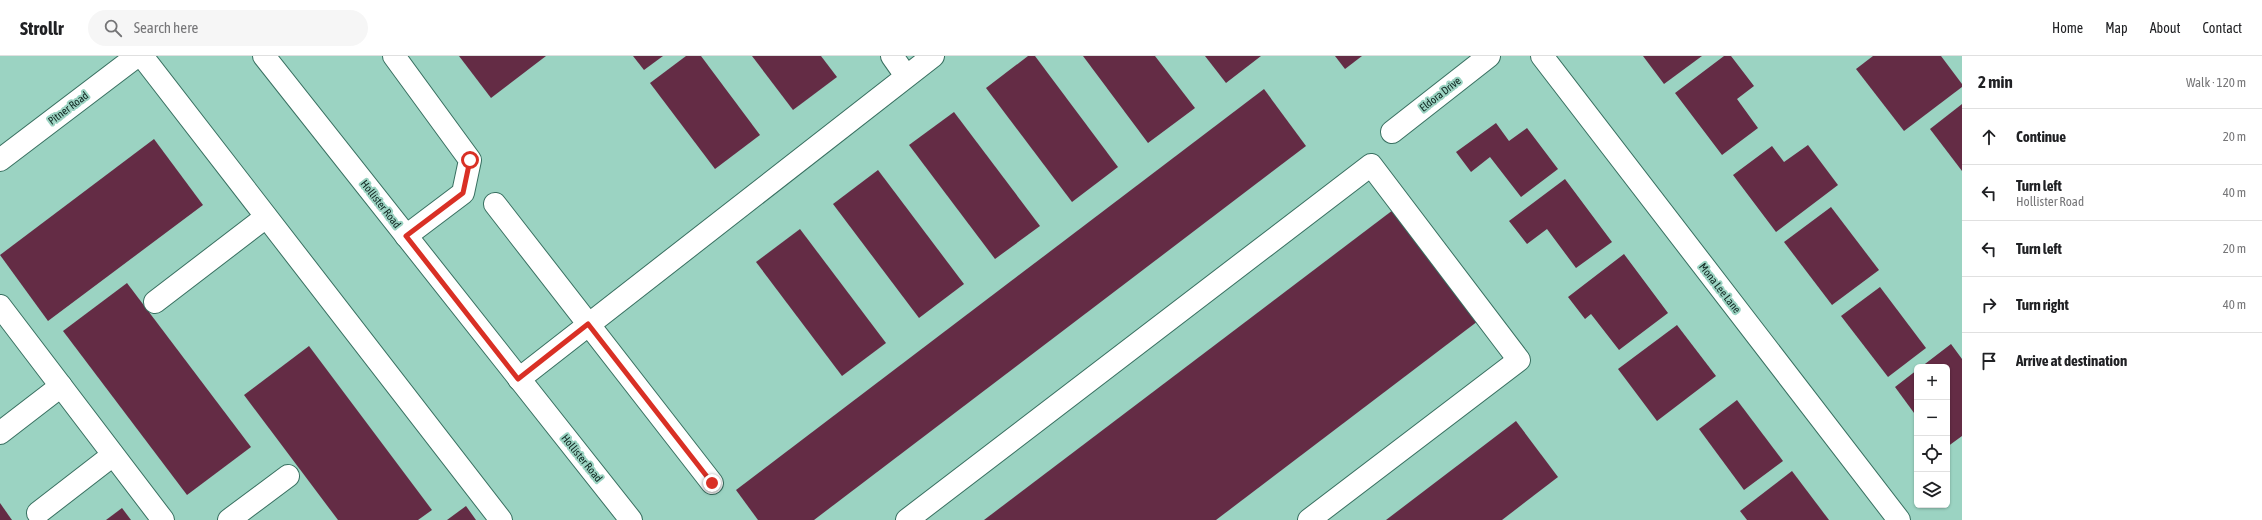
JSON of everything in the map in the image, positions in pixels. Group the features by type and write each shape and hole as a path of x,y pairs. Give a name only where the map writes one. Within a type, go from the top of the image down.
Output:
{"street":[{"name":"Pitner Road","path":"0,160 137,56"},
{"path":"142,56 500,520"},
{"path":"394,56 470,160 463,193 406,236"},
{"path":"892,56 906,76"},
{"path":"518,379 933,56"},
{"name":"Eldora Drive","path":"1392,132 1489,56"},
{"name":"Mona Lee Lane","path":"1542,56 1899,520"},
{"name":"Hollister Road","path":"275,60 406,236 631,520"},
{"path":"907,520 1371,165 1519,360 1309,520"},
{"path":"495,204 712,483"},
{"path":"155,302 266,217"},
{"path":"0,306 163,520"},
{"path":"0,433 61,386"},
{"path":"38,513 113,455"},
{"path":"229,520 288,476"}],"building":[{"path":"459,56 546,56 491,98"},
{"path":"633,56 663,56 644,70"},
{"path":"686,56 701,56 760,135 715,169 650,83"},
{"path":"752,56 821,56 837,77 793,110"},
{"path":"1028,56 1035,56 1118,167 1072,202 986,88"},
{"path":"1083,56 1155,56 1195,108 1148,143"},
{"path":"1205,56 1261,56 1226,83"},
{"path":"1335,56 1362,56 1345,69"},
{"path":"1643,56 1702,56 1664,84"},
{"path":"1724,56 1731,56 1754,86 1737,99 1758,128 1722,155 1675,93"},
{"path":"1873,56 1941,56 1962,84 1962,87 1904,131 1856,69"},
{"path":"1264,89 1306,146 814,520 758,520 736,490"},
{"path":"1962,104 1962,171 1930,129"},
{"path":"954,112 1040,226 995,259 909,145"},
{"path":"1496,123 1509,141 1527,128 1558,169 1521,197 1490,157 1471,172 1456,152"},
{"path":"154,139 203,205 48,321 0,255"},
{"path":"1808,145 1838,185 1776,232 1733,175 1772,146 1784,162"},
{"path":"878,170 964,284 919,318 833,204"},
{"path":"1565,179 1612,242 1576,268 1547,229 1527,244 1509,221"},
{"path":"1831,207 1879,270 1832,305 1784,242"},
{"path":"1393,210 1478,321 1216,520 984,520"},
{"path":"800,229 886,343 842,376 756,262"},
{"path":"1624,254 1668,313 1619,350 1591,314 1585,319 1568,297"},
{"path":"127,283 251,447 187,495 63,331"},
{"path":"1880,287 1926,348 1888,377 1841,316"},
{"path":"1677,325 1716,376 1657,421 1618,369"},
{"path":"1951,344 1962,359 1962,436 1950,445 1950,364 1925,364"},
{"path":"309,346 432,510 418,520 338,520 244,395"},
{"path":"1914,372 1914,413 1895,387"},
{"path":"1737,400 1783,461 1744,490 1699,429"},
{"path":"1516,421 1558,477 1502,520 1386,520"},
{"path":"1792,471 1829,520 1747,520 1740,511"},
{"path":"0,503 12,520 0,520"},
{"path":"466,506 476,520 447,520"},
{"path":"122,508 131,520 106,520"}],"route":[{"path":"470,160 463,193 406,236 518,379 588,324 712,483"}]}
